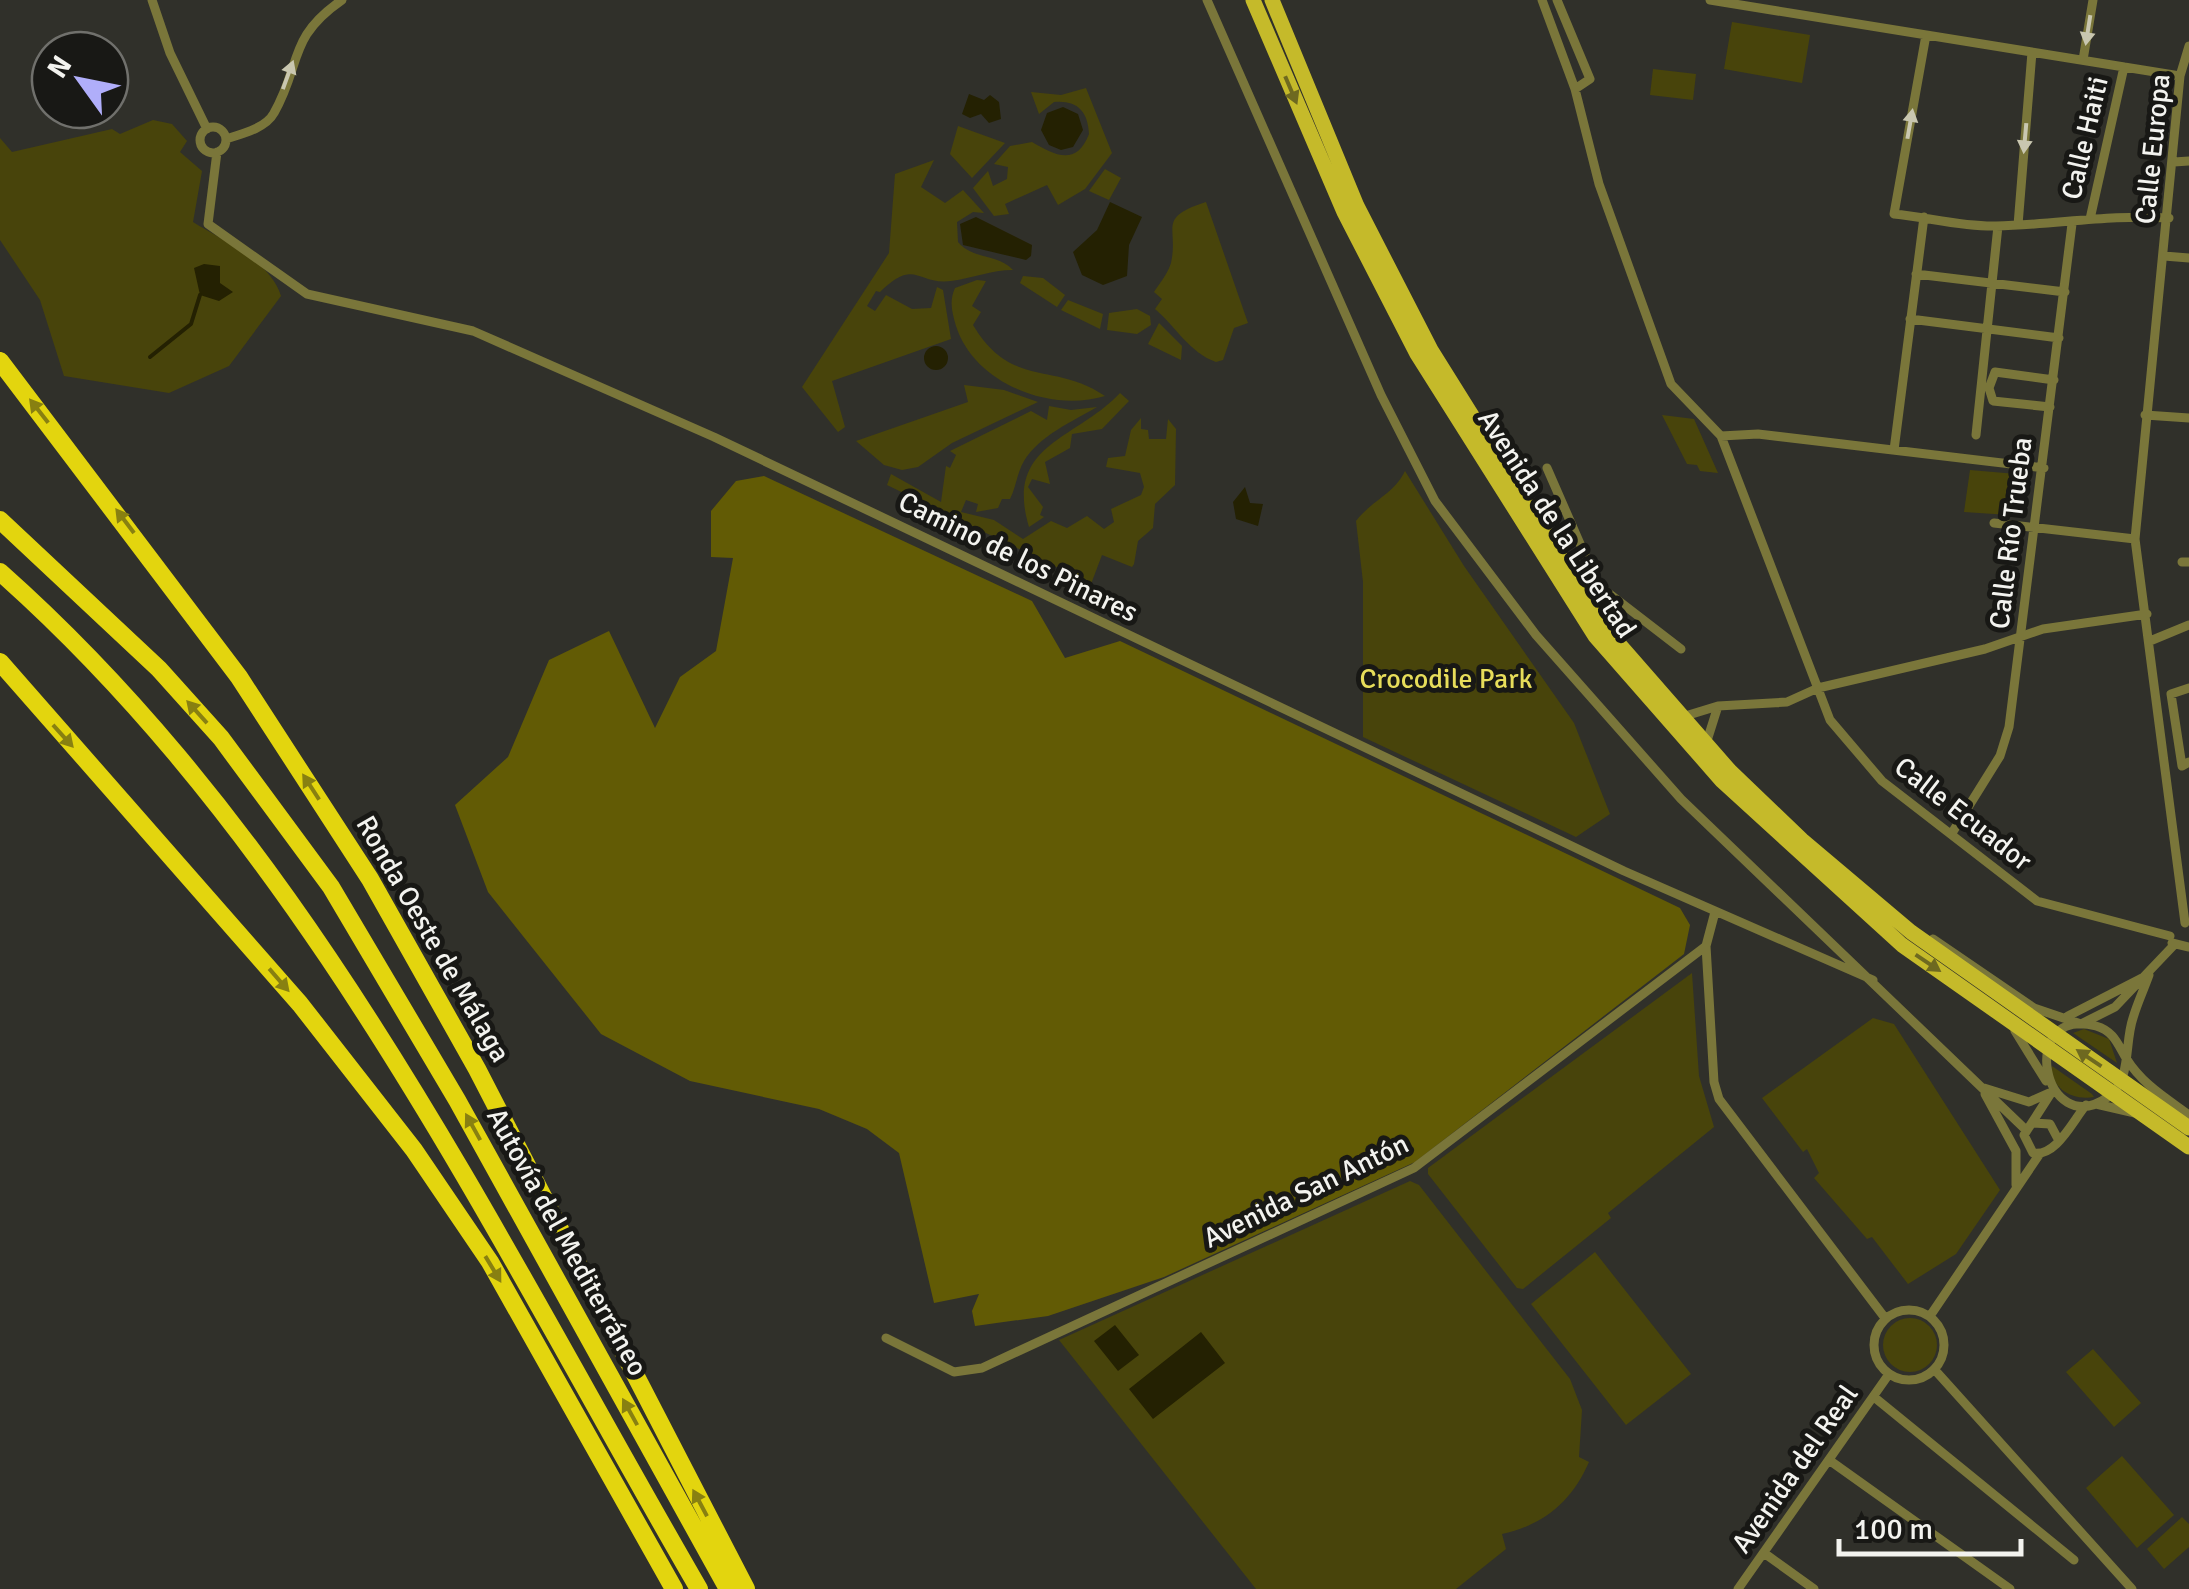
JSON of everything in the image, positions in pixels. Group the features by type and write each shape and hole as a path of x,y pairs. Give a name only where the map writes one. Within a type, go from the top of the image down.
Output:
{"highway":[{"name":"Ronda Oeste de Málaga","path":"0,360 238,677 370,879 478,1069 746,1589"},
{"name":"Autovía del Mediterráneo","path":"0,520 172,683 232,752 331,887 457,1100 728,1589"},
{"name":"Autovía del Mediterráneo","path":"0,572 101,670 168,745 249,845 352,994 496,1234 699,1589"},
{"path":"0,662 300,1004 414,1150 490,1262 674,1589"}],"main road":[{"name":"Avenida de la Libertad","path":"1252,0 1344,212 1418,354 1595,636 1722,781 1902,946 2052,1042"},
{"name":"Avenida de la Libertad","path":"1272,0 1357,206 1431,350 1605,628 1706,744 1802,840 1911,932 2052,1042 2111,1095 2189,1148"},
{"path":"2052,1042 2122,1080 2189,1128"}],"street":[{"path":"152,0 170,53 207,128"},
{"path":"207,128 200,139 202,147 217,152 226,139 248,132 273,116 299,43 318,17 342,0"},
{"path":"1207,0 1374,378 1435,500 1536,635 1681,799 1981,1087 2029,1126 2050,1124 2058,1139"},
{"path":"1542,0 1575,89 1590,80 1557,0"},
{"path":"1710,0 2180,76"},
{"path":"2083,60 2093,0"},
{"path":"1926,34 1894,214 1998,226 2072,224 2090,218 2169,218"},
{"name":"Calle Europa","path":"2187,924 2135,539 2180,76 2189,46"},
{"path":"2018,225 2032,52"},
{"name":"Calle Haiti","path":"2090,218 2124,67"},
{"name":"Calle Ecuador","path":"1575,89 1599,184 1672,384 1721,436 1830,720 1882,782 2037,901 2189,947"},
{"path":"2178,108 2189,103"},
{"path":"207,128 220,128 226,139"},
{"name":"Camino de los Pinares","path":"217,152 208,224 306,294 491,338 714,436 1716,912 1872,980"},
{"path":"2174,162 2189,161"},
{"path":"1894,450 1924,217"},
{"name":"Calle Río Trueba","path":"1952,833 2000,756 2009,727 2037,528 2072,224"},
{"path":"1976,435 1984,328 1998,226"},
{"path":"2164,256 2189,258"},
{"path":"1916,274 2065,292"},
{"path":"1910,319 2059,338"},
{"path":"2050,407 1992,400 1989,388 1995,372 2054,380"},
{"path":"2145,416 2189,418"},
{"path":"1721,436 1758,434 2044,468"},
{"path":"1548,468 1598,584 1682,649"},
{"path":"1994,522 2135,539"},
{"path":"1682,717 1718,706 1787,702 1818,688 2043,629 2147,614"},
{"path":"2150,640 2189,625"},
{"path":"2189,688 2172,694 2182,766 2189,762"},
{"path":"1706,744 1718,706"},
{"path":"1716,912 1706,946 1714,1082 1719,1099 1886,1318"},
{"path":"1930,1316 2038,1155 2054,1149 2058,1139 2090,1104 2111,1095 2122,1080 2132,1020 2150,975 2172,941 2176,925 2187,924"},
{"path":"1911,932 1926,934 2034,1008 2104,1028 2148,1086 2189,1115"},
{"name":"Avenida San Antón","path":"886,1338 954,1372 982,1368 1414,1168 1706,946"},
{"path":"2053,1090 2045,1070 2052,1042 2115,1007 2150,975"},
{"path":"2068,1016 2150,975"},
{"path":"1976,996 1982,1007 2016,1032 2053,1090 2074,1103 2143,1115"},
{"path":"1981,1087 2029,1102 2053,1090"},
{"path":"1981,1087 2016,1151 2015,1193"},
{"path":"2038,1155 2026,1146 2029,1126 2053,1090"},
{"path":"1907,1310 1930,1316 1938,1325 1944,1348 1934,1369 1913,1380 1889,1374 1874,1347 1886,1318 1907,1310"},
{"path":"1934,1369 2132,1589"},
{"name":"Avenida del Real","path":"1738,1589 1889,1374"},
{"path":"1874,1397 2074,1560"},
{"path":"1829,1460 2010,1589"},
{"path":"1764,1553 1814,1589"}],"green space":[{"path":"1732,22 1810,35 1802,83 1724,69"},
{"path":"1653,69 1696,74 1693,100 1650,95"},
{"path":"1086,88 1112,153 1085,189 1058,205 1047,185 1005,204 1009,214 994,216 973,188 988,171 993,186 1007,179 1008,167 994,164 1010,146 1032,142 1056,154 1071,155 1084,145 1089,134 1086,119 1075,105 1054,102 1039,114 1031,92 1061,95"},
{"path":"153,120 172,124 187,141 180,152 202,171 193,222 256,262 281,296 229,366 169,393 64,376 40,300 0,240 0,138 12,152 108,130 120,134"},
{"path":"958,126 1005,143 972,178 950,154"},
{"path":"934,160 921,187 945,203 963,190 984,213 973,212 957,222 958,242 971,252 1000,261 1013,270 951,281 909,274 876,291 867,306 875,311 886,295 912,309 931,308 937,287 943,290 951,339 832,381 845,427 838,432 802,387 889,253 895,174"},
{"path":"1105,169 1121,178 1109,200 1089,191"},
{"path":"1206,202 1248,323 1234,328 1223,360 1216,362 1191,346 1155,309 1162,299 1154,292 1171,263 1175,219"},
{"path":"1023,276 1043,278 1065,295 1057,307 1020,283"},
{"path":"986,281 972,306 981,312 973,325 1003,359 1035,372 1069,379 1105,396 1061,400 1038,396 997,378 979,363 965,346 952,311 955,288"},
{"path":"1068,300 1103,314 1100,329 1061,310"},
{"path":"1137,309 1150,316 1151,325 1137,334 1107,330 1109,313"},
{"path":"1159,323 1182,346 1181,360 1148,344"},
{"path":"964,385 1004,390 1038,402 952,443 918,467 902,470 884,465 856,441 968,402"},
{"path":"1120,393 1129,401 1102,429 1072,434 1070,448 1045,462 1050,484 1032,479 1028,487 1043,507 1040,515 1044,517 1029,527 1024,499 1026,478 1035,461"},
{"path":"1049,406 1071,410 1097,407 1057,430 1031,452 1010,499 1002,499 998,508 976,512 978,504 966,500 961,512 994,520 1023,539 1051,521 1067,528 1087,516 1104,529 1114,522 1111,509 1141,495 1144,487 1140,473 1106,467 1108,458 1125,456 1131,430 1141,418 1141,429 1148,430 1149,439 1166,439 1168,419 1176,429 1175,485 1155,504 1153,528 1138,541 1134,564 1132,567 1102,555 1091,584 887,485 891,474 941,502 946,466 950,468 956,455 950,451 1031,411 1047,420"},
{"path":"1662,415 1694,419 1718,473 1700,471 1697,465 1687,464"},
{"path":"1970,470 2028,475 2024,516 1964,512"},
{"name":"Crocodile Park","path":"1405,471 1464,566 1574,723 1610,814 1576,837 1363,737 1363,582 1356,521 1395,486"},
{"path":"1692,973 1699,1076 1714,1127 1608,1213 1611,1218 1523,1289 1517,1288 1428,1174 1428,1168"},
{"path":"1873,1018 1894,1024 2000,1190 1956,1254 1908,1284 1872,1237 1867,1239 1814,1178 1819,1173 1807,1149 1803,1152 1762,1098"},
{"path":"2084,1029 2109,1039 2117,1063 2073,1033"},
{"path":"2052,1066 2094,1097 2077,1097 2064,1091 2054,1080"},
{"path":"1410,1181 1419,1185 1570,1379 1582,1410 1579,1457 1589,1462 1565,1500 1544,1518 1502,1534 1506,1549 1456,1589 1256,1589 1059,1340"},
{"path":"1595,1252 1691,1374 1626,1425 1531,1304"},
{"path":"1910,1318 1929,1326 1937,1345 1929,1364 1910,1372 1891,1364 1883,1345 1891,1326"},
{"path":"2093,1349 2141,1403 2114,1427 2066,1372"},
{"path":"2122,1456 2174,1515 2137,1548 2086,1488"},
{"path":"2182,1517 2189,1524 2189,1547 2164,1569 2147,1549"}],"shaded area":[{"path":"969,94 984,100 990,95 999,102 1001,119 989,123 981,114 970,118 962,114"},
{"path":"1063,107 1078,114 1083,130 1073,147 1061,150 1049,145 1041,130 1047,113"},
{"path":"1110,202 1142,217 1129,245 1127,276 1103,285 1082,275 1073,252 1097,230"},
{"path":"976,217 1032,245 1031,256 1026,260 963,245 960,224"},
{"path":"204,264 220,266 220,283 233,292 219,301 200,295 194,268"},
{"path":"936,346 948,358 936,370 924,358"},
{"path":"764,476 1032,601 1065,658 1120,641 1680,908 1690,925 1684,954 1415,1162 1164,1277 1048,1316 975,1326 972,1311 979,1294 934,1303 899,1153 867,1129 819,1109 690,1081 601,1034 488,892 455,805 508,757 549,660 609,631 655,728 680,677 716,651 733,558 711,557 711,511 736,481"},
{"path":"1245,487 1250,503 1263,504 1258,526 1236,519 1233,502"},
{"path":"1115,1325 1139,1355 1118,1371 1094,1341"},
{"path":"1201,1332 1225,1363 1153,1419 1129,1389"}],"waterway":[{"path":"150,357 191,324 200,295"}]}
